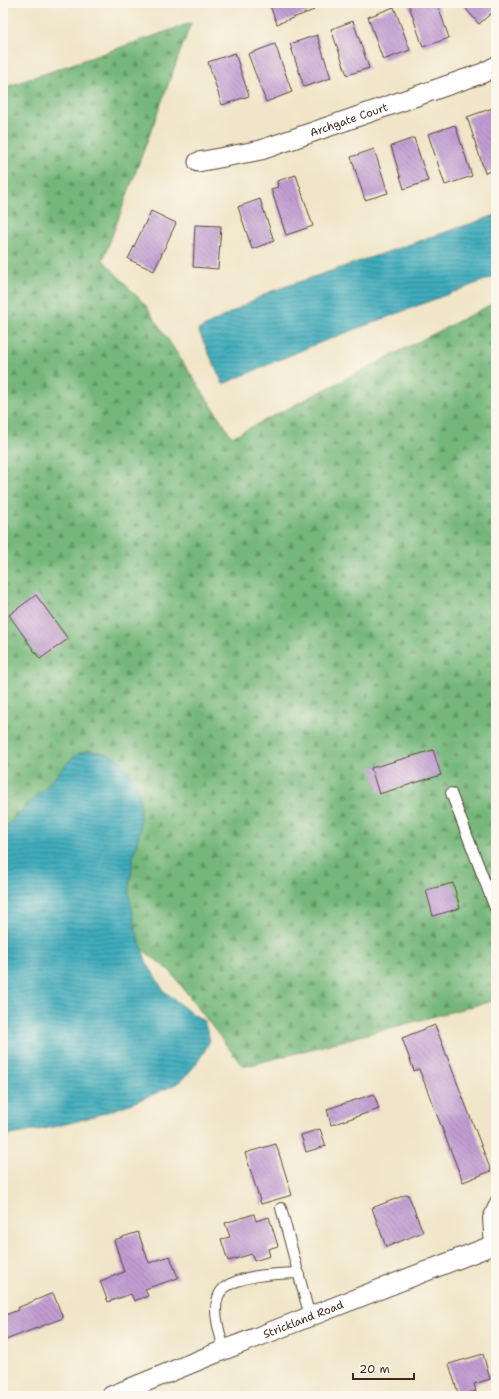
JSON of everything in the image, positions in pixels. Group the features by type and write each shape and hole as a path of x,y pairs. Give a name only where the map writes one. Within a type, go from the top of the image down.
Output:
{"street":[{"name":"Archgate Court","path":"198,162 261,150 483,73 496,66"},
{"name":"Strickland Road","path":"112,1396 224,1350 493,1246"}],"lane":[{"path":"451,793 490,899 496,911"},
{"path":"493,1246 488,1218 496,1200"},
{"path":"281,1208 310,1317"},
{"path":"224,1350 216,1311 218,1298 223,1289 234,1282 254,1277 270,1274 299,1273"}],"green space":[{"path":"191,23 103,260 146,306 232,437 496,302 496,1000 243,1067 170,971 87,906 3,943 3,88"}],"water":[{"path":"496,215 496,276 314,345 223,384 198,330 269,292"},
{"path":"88,750 109,754 121,761 132,776 140,798 140,830 133,858 129,892 136,930 146,961 163,990 187,1010 204,1021 210,1040 193,1068 179,1082 170,1087 101,1114 65,1124 10,1135 3,1133 3,829 41,792 74,756"}],"building":[{"path":"278,3 311,3 314,10 277,24 270,6"},
{"path":"408,3 437,3 449,38 423,47"},
{"path":"461,3 496,3 496,9 479,24"},
{"path":"394,7 410,50 383,60 368,17"},
{"path":"353,21 369,68 347,75 331,29"},
{"path":"317,35 331,78 304,87 290,44"},
{"path":"275,44 292,92 266,102 248,54"},
{"path":"235,53 249,96 222,105 208,62"},
{"path":"493,108 496,117 496,169 485,173 467,117"},
{"path":"455,125 472,176 445,185 428,134"},
{"path":"414,138 428,181 404,189 391,146"},
{"path":"374,149 388,193 365,200 351,157"},
{"path":"296,175 313,226 286,235 271,189 278,187 277,181"},
{"path":"260,199 274,241 252,249 238,207"},
{"path":"151,211 176,223 154,271 128,259"},
{"path":"195,225 221,226 218,269 193,267"},
{"path":"36,595 68,639 40,659 9,615"},
{"path":"433,750 441,775 379,794 371,768"},
{"path":"453,883 460,908 433,916 426,890"},
{"path":"435,1025 491,1171 463,1182 419,1069 414,1071 402,1038"},
{"path":"374,1094 379,1109 331,1125 327,1109"},
{"path":"320,1129 326,1146 306,1152 301,1135"},
{"path":"276,1144 292,1195 261,1204 245,1153"},
{"path":"408,1194 423,1232 386,1247 372,1208"},
{"path":"254,1214 256,1221 269,1217 278,1246 268,1249 270,1256 254,1261 252,1254 228,1261 221,1239 230,1237 225,1223"},
{"path":"138,1232 149,1263 170,1256 178,1278 145,1289 148,1296 134,1301 131,1294 108,1302 100,1281 124,1272 114,1240"},
{"path":"53,1293 63,1318 3,1341 3,1316 18,1310 17,1308"},
{"path":"483,1354 490,1379 474,1384 476,1391 459,1396 449,1364"}]}
